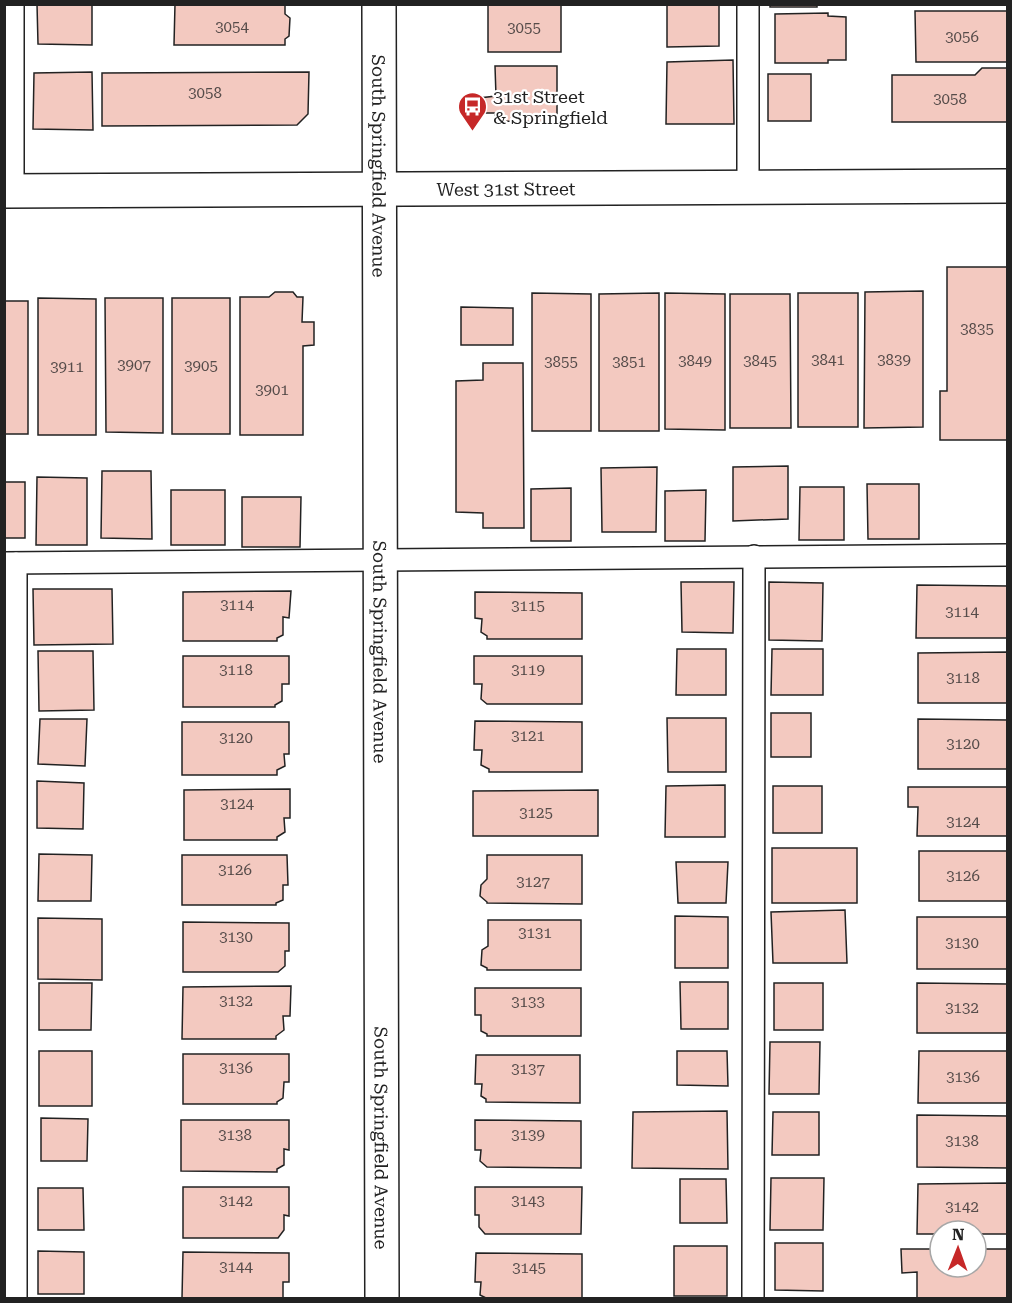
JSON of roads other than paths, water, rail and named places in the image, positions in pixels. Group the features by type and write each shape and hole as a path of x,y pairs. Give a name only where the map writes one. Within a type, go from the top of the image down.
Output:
{"street":[{"name":"South Springfield Avenue","path":"379,4 382,1299"},
{"name":"West 31st Street","path":"9,191 1008,186"}],"lane":[{"path":"9,191 13,4"},
{"path":"748,4 748,187"},
{"path":"16,1299 10,563 1008,555"},
{"path":"753,1299 754,556"}],"place":[{"name":"31st Street & Springfield","path":"472,132"}]}
